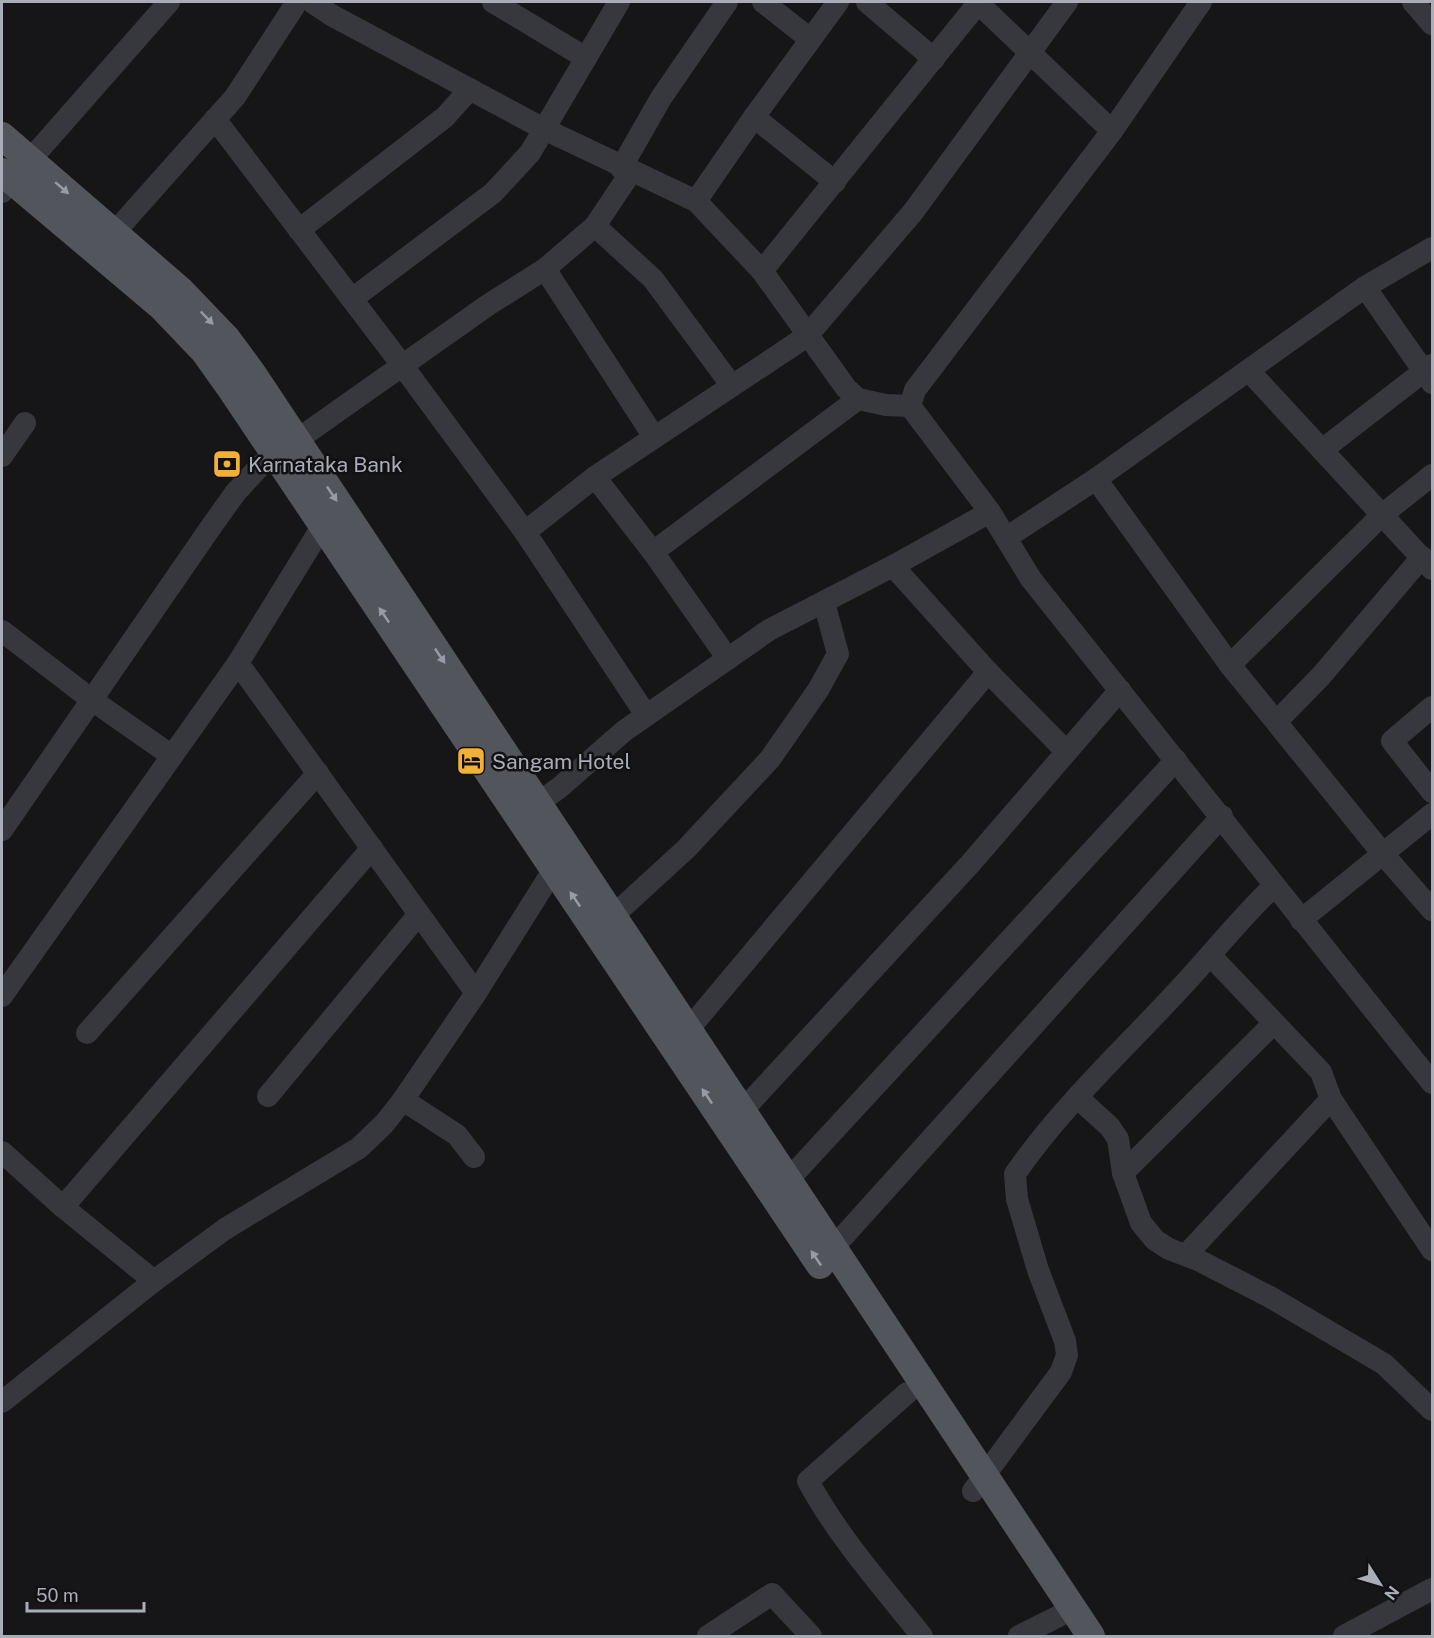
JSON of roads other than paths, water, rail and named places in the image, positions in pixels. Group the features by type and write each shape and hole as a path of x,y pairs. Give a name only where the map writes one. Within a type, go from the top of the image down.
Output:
{"main road":[{"path":"2,136 11,176 162,307 184,329 287,449 781,1187 907,1394 932,1413"},
{"path":"11,176 114,233 180,290 227,339 287,449 323,525 528,810 554,869 604,923 688,1030 742,1111 781,1187 833,1248 932,1413 979,1484 1066,1626"},
{"path":"979,1484 1091,1636"}],"street":[{"path":"11,176 169,2"},
{"path":"114,233 234,97 297,2"},
{"path":"312,2 333,16 544,129 626,170 696,201 762,272 846,388 858,399 886,405 910,406"},
{"path":"493,2 586,58"},
{"path":"352,299 493,193 530,153 620,2"},
{"path":"2,830 236,492 260,466 488,305 545,269 594,226 626,170 661,98 727,2"},
{"path":"764,2 810,39"},
{"path":"696,201 838,2"},
{"path":"867,2 934,59"},
{"path":"762,272 978,2 1112,131"},
{"path":"525,532 595,477 807,336 913,212 1067,2"},
{"path":"910,406 915,390 1112,131 1198,2"},
{"path":"1413,2 1432,24"},
{"path":"299,230 445,117 470,89"},
{"path":"754,117 835,182"},
{"path":"215,119 402,365 525,532 646,716"},
{"path":"594,226 653,279 732,386"},
{"path":"1006,538 1096,479 1365,288 1432,248"},
{"path":"545,269 654,437"},
{"path":"1322,450 1430,373 1365,288"},
{"path":"1249,371 1427,563 1277,722"},
{"path":"653,552 858,399"},
{"path":"910,406 990,512 1031,579 1222,816 1301,921 1432,1083"},
{"path":"2,456 26,423"},
{"path":"1230,665 1383,514 1432,475"},
{"path":"595,477 653,552 728,659"},
{"path":"1096,479 1230,665 1383,854 1432,910"},
{"path":"528,810 558,788 624,731 769,630 893,566 990,512"},
{"path":"2,996 238,663 323,525"},
{"path":"893,566 988,672 1066,751"},
{"path":"604,923 686,849 770,759 818,690 838,654 824,602"},
{"path":"2,631 92,700 172,756"},
{"path":"238,663 476,993"},
{"path":"688,1030 988,672"},
{"path":"742,1111 970,864 1120,690"},
{"path":"1432,707 1392,741 1432,792"},
{"path":"781,1187 1176,760"},
{"path":"87,1033 318,773"},
{"path":"1301,921 1432,814"},
{"path":"833,1248 1222,816"},
{"path":"63,1207 372,848"},
{"path":"4,1396 154,1281 248,1215 359,1148 384,1124 403,1100 476,993 554,869"},
{"path":"979,1484 1061,1372 1067,1355 1065,1341 1038,1269 1017,1199 1014,1174 1078,1098 1211,956 1250,908 1274,886"},
{"path":"268,1096 419,914"},
{"path":"1211,956 1321,1072 1331,1099 1432,1250"},
{"path":"1123,1173 1274,1023"},
{"path":"1078,1098 1110,1127 1118,1139 1123,1173 1141,1223 1155,1240 1270,1298 1384,1364 1427,1395"},
{"path":"1186,1255 1331,1099"},
{"path":"403,1100 457,1135 474,1157"},
{"path":"3,1156 154,1281"},
{"path":"907,1394 808,1481 845,1541 922,1636"},
{"path":"1344,1636 1431,1593"},
{"path":"708,1636 772,1594 811,1636"},
{"path":"1019,1636 1066,1626"}],"place":[{"name":"Karnataka Bank","path":"227,464"},
{"name":"Sangam Hotel","path":"471,761"}]}
